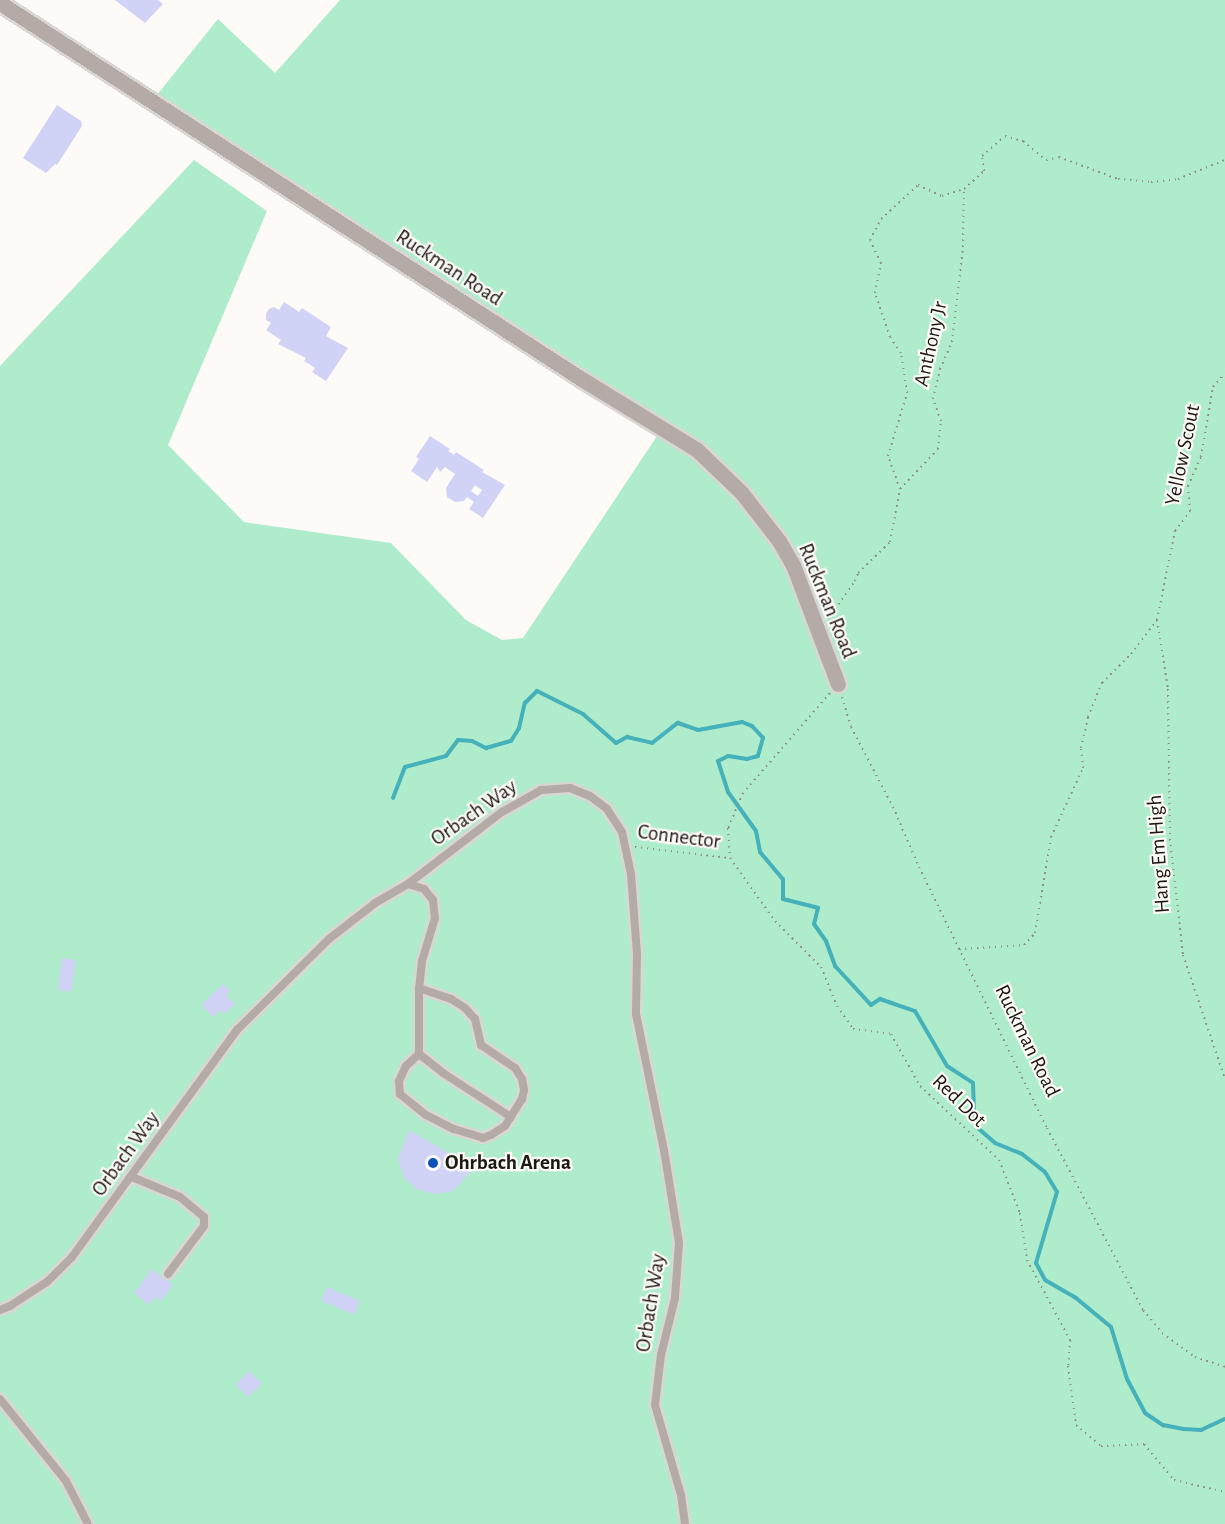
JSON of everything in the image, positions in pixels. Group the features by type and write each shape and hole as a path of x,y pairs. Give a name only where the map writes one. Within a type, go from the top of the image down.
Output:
{"street":[{"name":"Ruckman Road","path":"0,3 551,359 696,449 741,492 779,541 793,565 838,684"}],"lane":[{"name":"Orbach Way","path":"0,1310 48,1281 72,1257 237,1030 329,939 375,903 408,884 502,812 541,790 570,788 590,796 607,809 622,832 631,874 637,954 636,1014 664,1150 679,1243 675,1298 661,1354 655,1406 681,1495 685,1524"},
{"path":"408,884 424,889 432,900 435,918 422,961 419,988 419,1054 406,1066 399,1081 400,1094 426,1115 454,1129 483,1138 505,1126 511,1117 524,1090 522,1079 515,1068 481,1045 475,1019 465,1008 451,999 419,988"},
{"path":"419,1054 443,1073 511,1117"},
{"path":"132,1177 180,1197 204,1217 204,1226 168,1274"},
{"path":"0,1400 66,1481 88,1524"}],"path":[{"path":"819,634 858,573 890,542 900,489 888,456 907,393 901,353 890,337 875,293 881,263 870,240 881,219 898,200 918,185 942,196 964,189 984,171 982,156 1005,136 1023,141 1046,160 1059,157 1118,179 1150,182 1178,179 1225,160"},
{"name":"Anthony Jr","path":"900,489 938,448 941,421 933,399 953,331 963,247 964,189"},
{"name":"Yellow Scout","path":"959,949 1024,945 1035,933 1051,837 1083,768 1081,748 1088,717 1102,683 1131,654 1157,620 1175,531 1190,511 1188,486 1201,457 1213,387 1225,373"},
{"name":"Hang Em High","path":"1157,620 1168,689 1170,839 1183,956 1225,1079"},
{"path":"730,858 729,828 744,793 838,684"},
{"name":"Ruckman Road","path":"838,684 851,727 893,807 959,949 1047,1128 1143,1310 1162,1333 1195,1358 1225,1367"},
{"name":"Connector","path":"625,846 730,858"},
{"name":"Red Dot","path":"730,858 775,921 821,966 837,1006 853,1029 891,1034 920,1086 999,1160 1020,1213 1027,1260 1070,1340 1068,1366 1076,1425 1101,1446 1144,1444 1174,1480 1225,1492"}],"green space":[{"path":"340,0 1225,0 1225,1524 0,1524 0,366 194,160 267,211 168,445 244,522 391,543 466,620 502,640 523,638 663,427 152,101 218,19 275,73"}],"building":[{"path":"115,0 158,0 163,4 145,23"},
{"path":"57,105 81,121 82,126 57,165 55,164 46,173 23,158"},
{"path":"284,302 299,312 302,308 331,327 326,336 348,348 326,381 312,372 315,368 304,361 306,358 278,344 281,340 266,330 271,323 266,320 269,309 274,307 279,310"},
{"path":"430,436 450,449 448,451 454,455 456,452 484,470 482,472 505,485 483,518 469,509 474,502 467,497 464,501 455,502 447,497 446,488 455,474 445,467 440,472 437,467 427,482 411,471 419,459 416,457","holes":["475,485 482,490 478,496 471,491"]},
{"path":"62,958 76,960 71,992 58,990"},
{"path":"223,984 230,991 226,995 235,1004 224,1014 220,1010 213,1017 201,1005"},
{"name":"Ohrbach Arena","path":"409,1130 474,1168 453,1191 435,1194 416,1189 404,1177 398,1159"},
{"path":"152,1269 173,1285 161,1301 155,1297 149,1305 134,1293"},
{"path":"327,1287 360,1301 354,1315 321,1301"},
{"path":"249,1371 262,1384 248,1397 236,1384"}],"waterway":[{"path":"393,798 405,767 446,756 458,740 472,741 486,748 511,741 519,728 525,703 537,691 583,714 616,743 627,737 652,743 678,723 698,730 742,722 752,726 763,738 758,756 747,759 728,756 718,761 728,792 756,831 760,852 783,879 783,899 818,908 814,924 826,941 835,966 871,1005 880,999 915,1011 947,1066 973,1083 974,1113 979,1129 995,1143 1022,1154 1045,1172 1057,1192 1036,1263 1045,1280 1076,1298 1111,1327 1127,1379 1145,1413 1163,1425 1184,1429 1201,1430 1225,1419"}],"place":[{"name":"Ohrbach Arena","path":"433,1163"}]}
